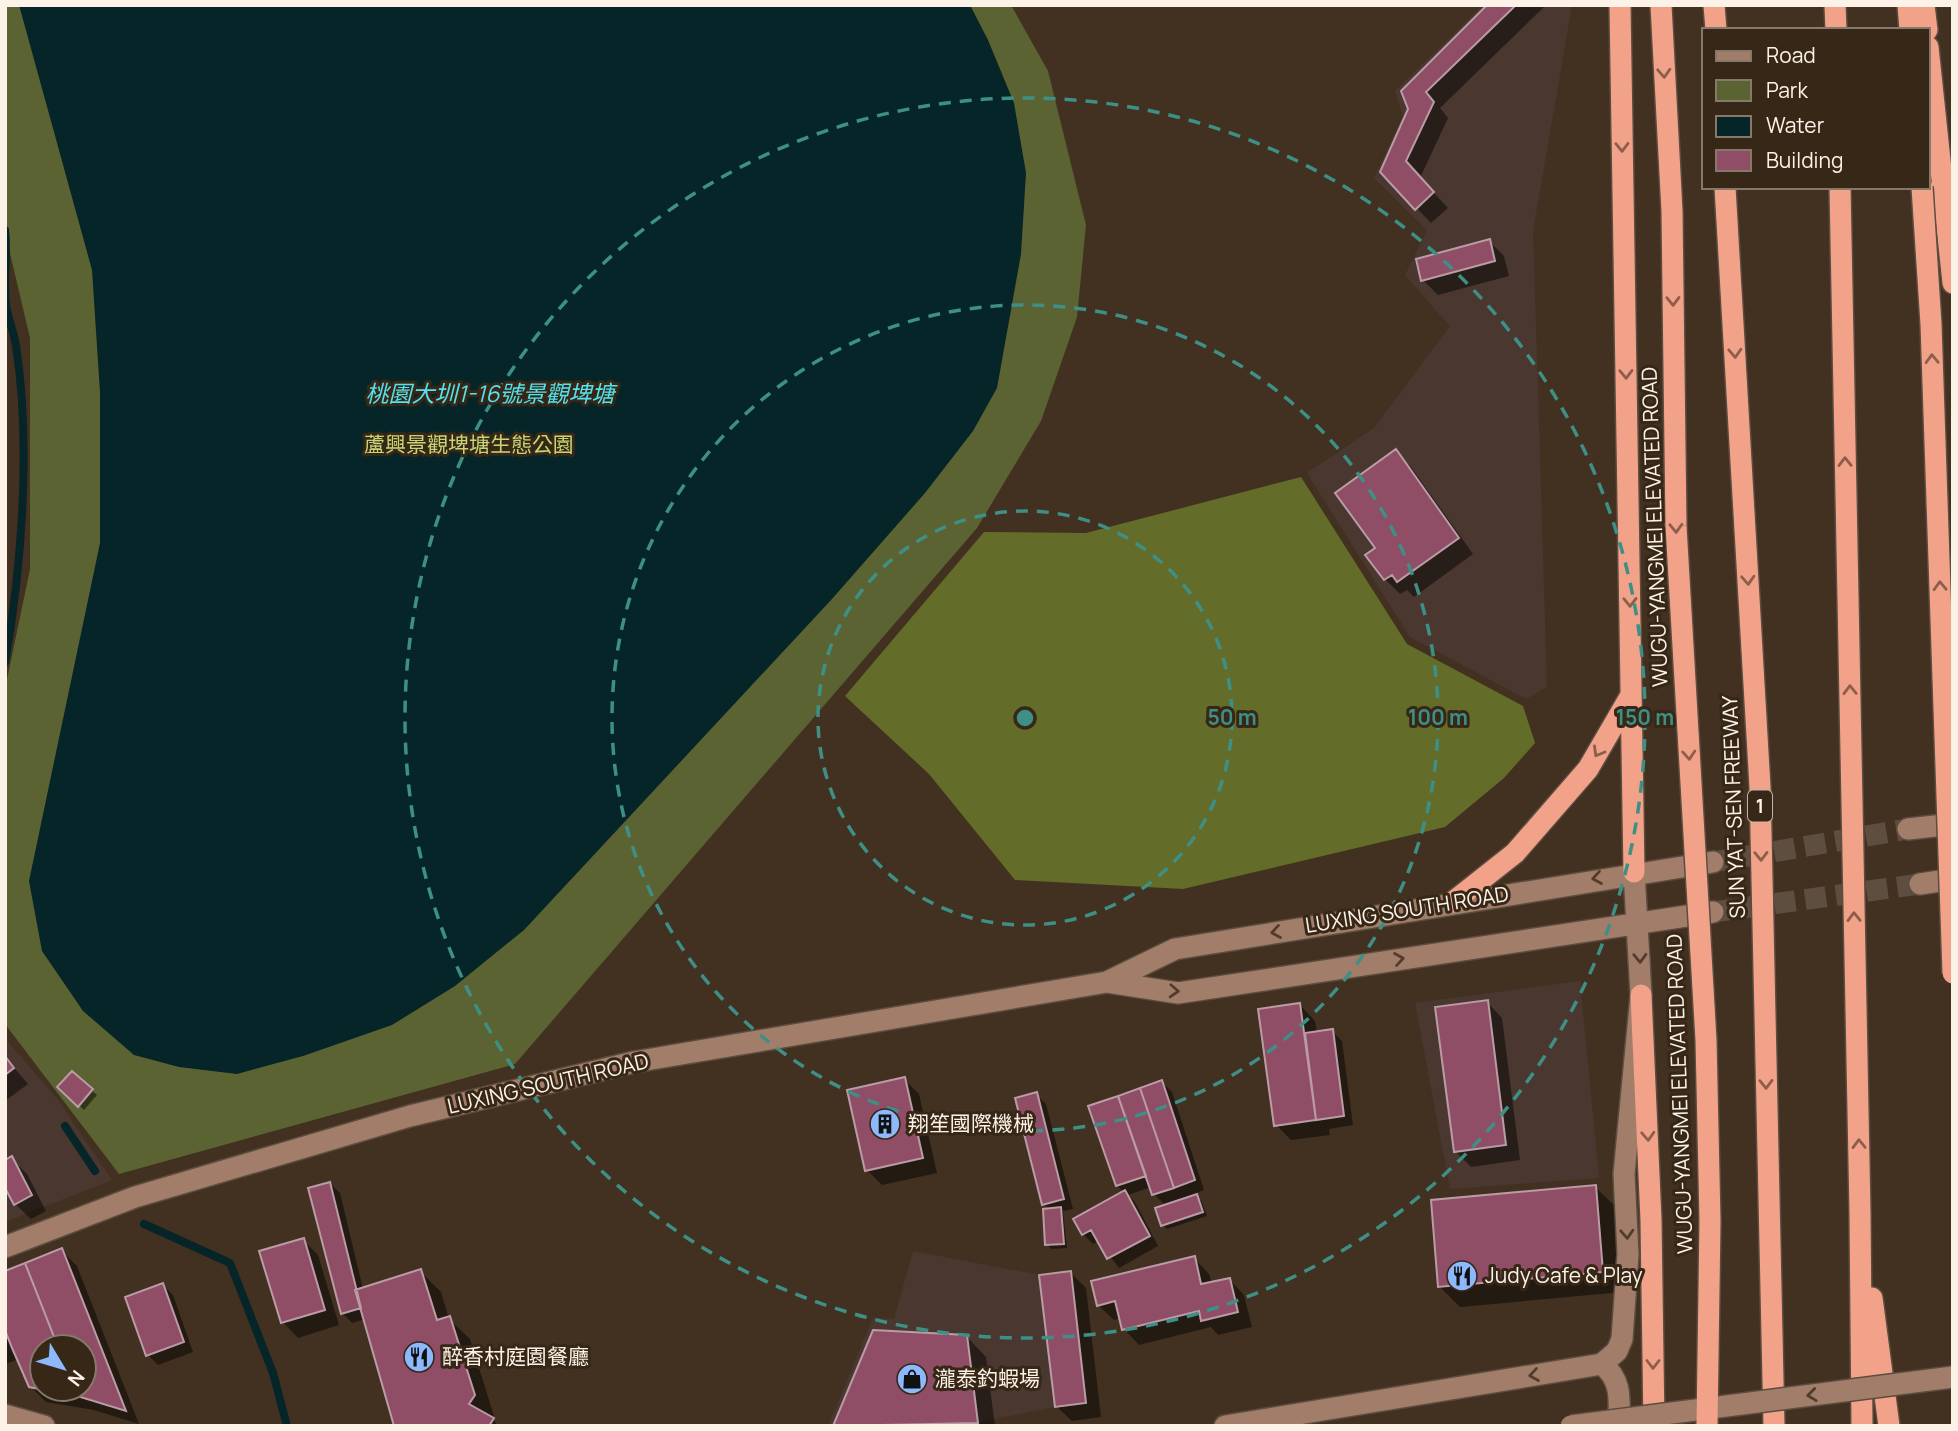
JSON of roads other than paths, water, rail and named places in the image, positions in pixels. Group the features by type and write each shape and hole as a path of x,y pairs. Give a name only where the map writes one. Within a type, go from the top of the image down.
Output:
{"highway":[{"path":"1620,5 1634,872"},
{"name":"WUGU-YANGMEI ELEVATED ROAD","path":"1661,5 1672,211 1676,526 1706,1040 1710,1221 1707,1426"},
{"path":"1714,5 1716,28"},
{"path":"1835,5 1836,28"},
{"path":"1909,5 1910,28"},
{"path":"1924,5 1927,28"},
{"path":"1930,66 1953,283"},
{"name":"SUN YAT-SEN FREEWAY","path":"1725,189 1760,787 1774,1426"},
{"path":"1840,189 1862,1426"},
{"path":"1922,189 1931,324 1953,973"},
{"path":"1453,902 1515,853 1588,769 1632,693"},
{"path":"1641,995 1652,1232 1654,1426"},
{"path":"1860,1213 1889,1426"}],"street":[{"path":"1908,829 1953,824"},
{"name":"LUXING SOUTH ROAD","path":"5,1248 135,1197 410,1116 621,1065 1107,982 1175,948 1634,872 1713,862"},
{"path":"1226,1426 1602,1364 1617,1351 1622,1339 1628,1254 1624,1174 1641,995 1634,872"},
{"path":"1920,884 1953,879"},
{"name":"LUXING SOUTH ROAD","path":"1107,982 1178,993 1713,912"},
{"path":"1602,1364 1613,1373 1619,1389 1619,1426"},
{"path":"1571,1426 1953,1377"},
{"path":"5,1415 44,1426"}],"water":[{"name":"桃園大圳1-16號景觀埤塘","path":"19,5 970,5 1014,103 1026,173 1021,254 997,388 973,431 925,493 832,599 524,930 455,986 392,1025 303,1056 237,1074 179,1067 134,1055 83,1011 42,951 29,881 100,543 100,392 92,270"}],"waterway":[{"path":"5,230 5,296 21,383 24,463 20,546 5,662"},
{"path":"65,1126 95,1171"},
{"path":"144,1224 230,1263 273,1373 287,1426"}],"tunnel":[{"path":"1713,862 1908,829"},
{"path":"1713,912 1920,884"}],"place":[{"name":"翔笙國際機械","path":"885,1124"},
{"name":"Judy Cafe & Play","path":"1462,1276"},
{"name":"醉香村庭園餐廳","path":"419,1357"},
{"name":"瀧泰釣蝦場","path":"912,1379"}],"park label":[{"name":"蘆興景觀埤塘生態公園","path":"469,445"}]}
